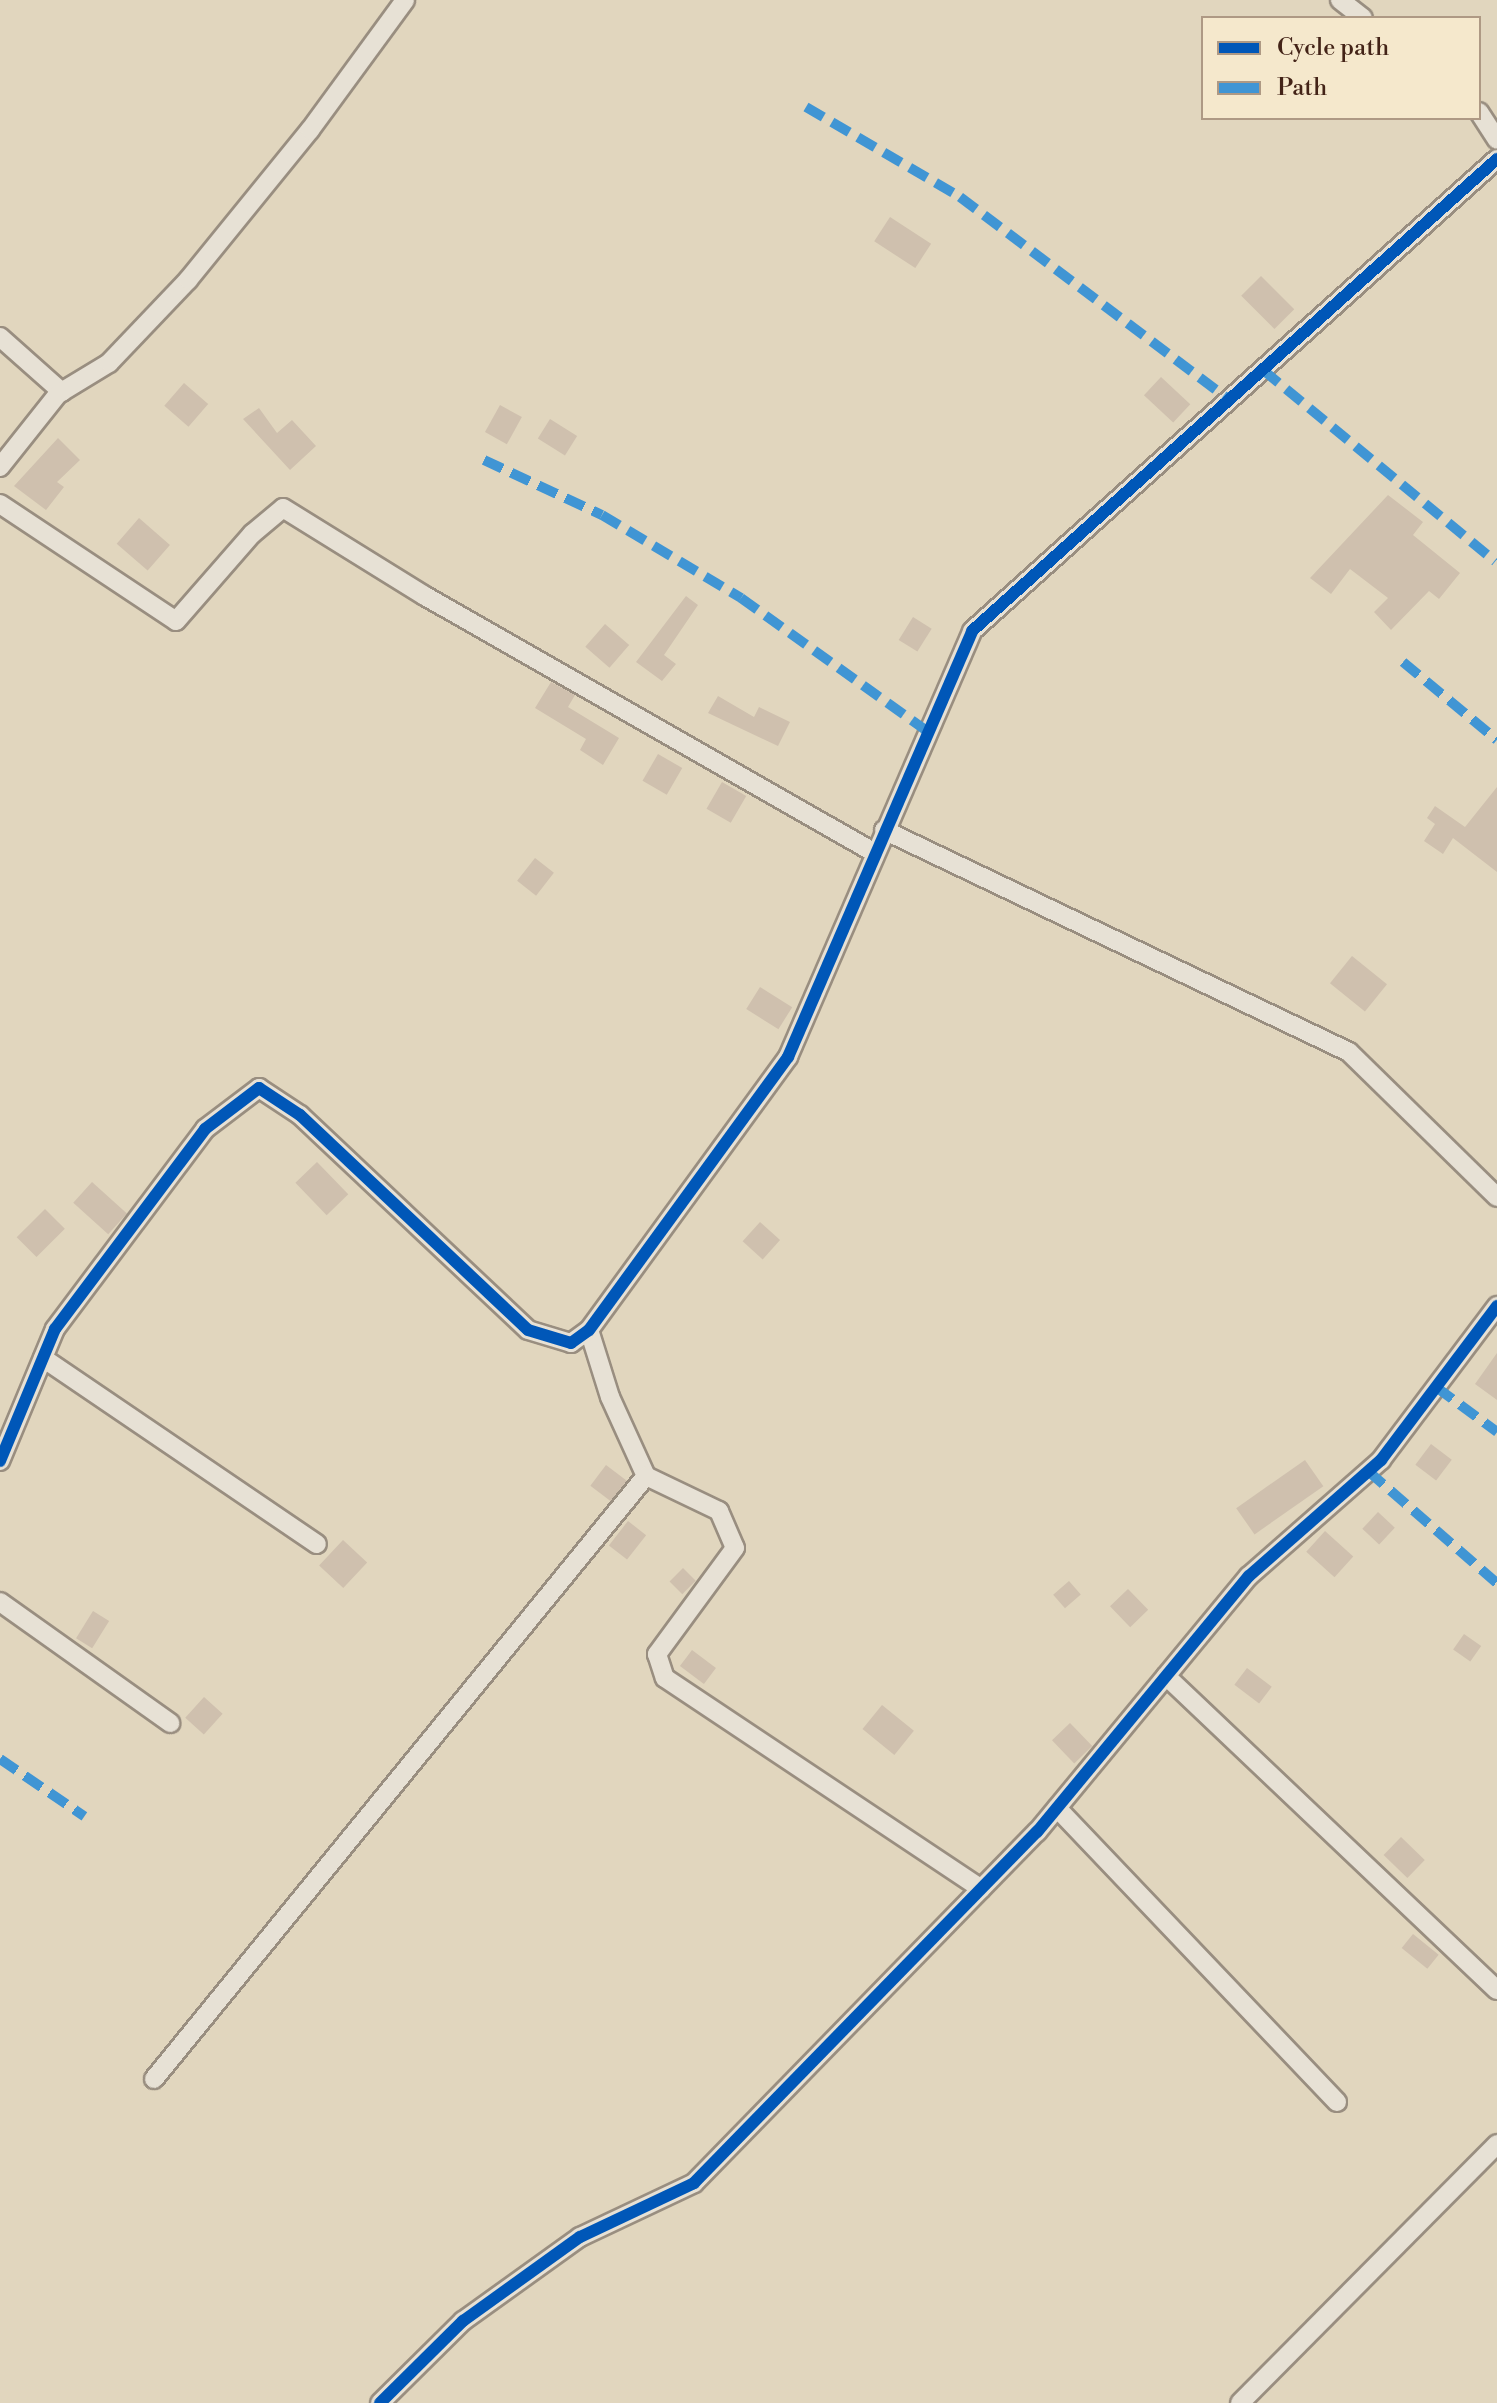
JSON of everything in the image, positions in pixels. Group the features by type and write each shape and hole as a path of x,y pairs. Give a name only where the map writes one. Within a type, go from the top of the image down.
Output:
{"street":[{"path":"0,467 62,392 109,363 188,280 310,130 405,0"},
{"path":"1340,0 1360,16"},
{"path":"1481,115 1497,140"},
{"path":"0,1461 55,1329 205,1129 259,1088 300,1115 528,1330 571,1343 589,1330 788,1057 972,631 1497,159"},
{"path":"0,337 62,392"},
{"path":"0,504 176,621 252,534 283,508 425,596 875,853"},
{"path":"884,830 1349,1052 1497,1197"},
{"path":"380,2403 463,2321 580,2237 694,2183 1057,1808 1249,1576 1381,1460 1497,1306"},
{"path":"589,1330 610,1397 646,1476 719,1511 735,1548 657,1654 665,1678 981,1889"},
{"path":"43,1358 317,1544"},
{"path":"154,2079 646,1476"},
{"path":"0,1602 170,1723"},
{"path":"1166,1676 1497,1990"},
{"path":"1057,1808 1337,2102"},
{"path":"1240,2403 1497,2144"}],"building":[{"path":"890,217 931,244 915,268 874,241"},
{"path":"1261,276 1294,309 1274,329 1241,296"},
{"path":"1161,377 1190,404 1173,423 1144,395"},
{"path":"184,383 208,404 188,427 164,406"},
{"path":"500,405 522,417 507,444 485,432"},
{"path":"259,408 277,433 292,420 316,446 290,470 243,419"},
{"path":"550,419 577,436 565,455 538,439"},
{"path":"58,438 80,460 57,482 64,487 46,510 14,486"},
{"path":"1388,495 1423,522 1413,535 1460,573 1439,599 1429,591 1391,630 1374,612 1388,598 1350,569 1331,594 1310,578"},
{"path":"139,518 170,545 148,571 117,544"},
{"path":"686,596 698,605 664,655 676,664 662,681 636,662"},
{"path":"913,617 932,629 917,652 899,640"},
{"path":"605,624 629,645 609,668 585,647"},
{"path":"551,682 575,695 568,707 619,738 603,765 580,750 586,739 535,708"},
{"path":"718,696 754,717 759,707 790,722 778,746 708,713"},
{"path":"658,754 682,768 667,795 642,781"},
{"path":"722,782 746,796 731,823 706,809"},
{"path":"1497,787 1497,872 1453,838 1443,854 1424,841 1435,824 1427,818 1435,806 1465,827"},
{"path":"535,858 554,873 536,896 517,881"},
{"path":"1352,956 1387,984 1365,1012 1330,983"},
{"path":"760,987 792,1007 778,1029 746,1009"},
{"path":"317,1162 348,1194 327,1215 295,1183"},
{"path":"92,1182 127,1213 108,1234 73,1203"},
{"path":"45,1209 65,1229 37,1257 17,1237"},
{"path":"760,1222 780,1240 763,1259 743,1241"},
{"path":"1497,1353 1497,1400 1475,1384"},
{"path":"1431,1444 1452,1460 1436,1480 1415,1465"},
{"path":"1305,1460 1323,1486 1255,1534 1236,1508"},
{"path":"606,1465 627,1481 611,1501 590,1486"},
{"path":"1378,1512 1395,1528 1379,1545 1362,1529"},
{"path":"628,1521 646,1535 627,1560 609,1545"},
{"path":"1325,1531 1353,1556 1335,1577 1306,1552"},
{"path":"343,1540 367,1563 343,1588 319,1566"},
{"path":"683,1568 696,1581 682,1594 670,1581"},
{"path":"1069,1581 1081,1595 1065,1608 1053,1595"},
{"path":"1128,1589 1148,1610 1130,1627 1110,1606"},
{"path":"93,1611 109,1621 92,1648 76,1638"},
{"path":"1464,1634 1481,1646 1470,1662 1453,1650"},
{"path":"692,1650 716,1668 704,1684 680,1666"},
{"path":"1247,1668 1272,1687 1259,1703 1234,1685"},
{"path":"204,1697 223,1714 204,1735 185,1718"},
{"path":"882,1705 914,1731 894,1755 862,1729"},
{"path":"1070,1723 1092,1746 1074,1763 1052,1740"},
{"path":"1401,1837 1425,1860 1407,1878 1384,1855"},
{"path":"1413,1934 1439,1955 1427,1969 1402,1948"}],"marked path":[{"path":"806,107 960,197 1229,400"},
{"path":"1263,370 1495,561"},
{"path":"484,460 602,515 741,598 927,731"},
{"path":"1403,662 1497,740"},
{"path":"1436,1387 1497,1432"},
{"path":"1368,1471 1497,1583"},
{"path":"0,1759 84,1816"}],"cycle path":[{"path":"0,1461 55,1329 205,1129 259,1088 300,1115 528,1330 571,1343 589,1330 788,1057 972,631 1497,159"},
{"path":"380,2403 463,2321 580,2237 694,2183 1037,1832 1249,1576 1381,1460 1497,1306"}]}
